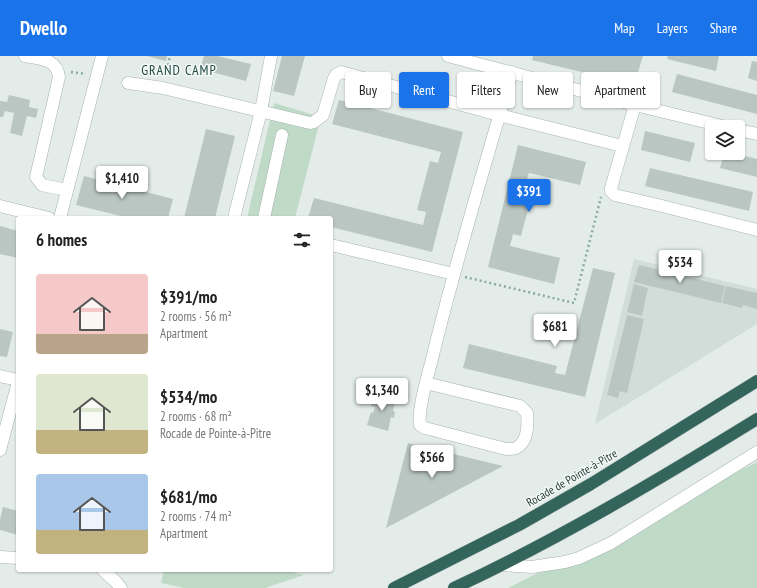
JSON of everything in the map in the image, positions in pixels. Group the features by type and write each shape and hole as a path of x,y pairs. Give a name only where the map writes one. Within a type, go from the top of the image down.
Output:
{"highway":[{"name":"Rocade de Pointe-à-Pitre","path":"394,588 519,525 591,484 755,382"},
{"path":"454,588 502,565 611,507 757,419"}],"street":[{"path":"26,56 46,60 54,64 58,70 59,77 36,176 42,185 67,190"},
{"path":"60,216 102,56"},
{"path":"235,216 261,112 271,56"},
{"path":"448,56 512,72"},
{"path":"128,83 162,88 310,123 314,122 323,115 334,78 341,72 499,115 622,146"},
{"path":"515,73 581,91"},
{"path":"426,383 520,406 527,413 524,441 516,448 506,449 425,428 420,425 419,418 426,383 470,213 501,108"},
{"path":"634,108 622,146 611,190 615,195 757,230"},
{"path":"647,108 705,122"},
{"path":"745,131 757,134"},
{"path":"264,216 282,135"},
{"path":"0,206 41,216"},
{"path":"333,245 454,274"},
{"path":"0,376 16,380"},
{"path":"0,450 16,389"},
{"path":"502,565 532,567 560,563 579,558 611,543 757,452"},
{"path":"0,557 16,558"},
{"path":"105,572 121,588"}],"path":[{"path":"162,88 170,56"},
{"path":"454,274 574,303 602,192 611,190"}],"shaded area":[{"path":"634,259 757,289 757,324 595,424"}],"green space":[{"path":"274,103 321,117 296,216 247,216"},
{"path":"757,462 757,588 508,588"},
{"path":"164,572 293,572 304,575 265,588 184,588 161,583"}],"building":[{"path":"147,56 167,56 166,61"},
{"path":"204,56 217,56 251,64 246,81 200,69"},
{"path":"282,56 305,56 294,96 273,91"},
{"path":"533,56 643,56 638,72 581,72 532,60"},
{"path":"668,56 719,56 716,71 667,59"},
{"path":"752,61 757,62 757,81 748,78"},
{"path":"677,74 757,95 757,114 672,92"},
{"path":"9,95 30,100 29,107 38,109 36,118 27,116 22,136 10,133 14,113 5,111 3,117 0,117 0,101 7,102"},
{"path":"339,100 345,102 345,108 370,108 463,132 432,252 333,227 333,216 309,216 314,198 423,225 426,212 417,210 430,161 438,163 441,152 332,124"},
{"path":"206,129 235,136 215,216 184,216"},
{"path":"645,131 695,143 690,162 641,150"},
{"path":"518,145 586,162 580,185 529,173 525,185 534,187 521,236 513,234 510,246 560,258 554,284 488,267"},
{"path":"745,156 757,159 757,177 720,168 722,160 745,160"},
{"path":"650,168 753,192 749,211 645,186"},
{"path":"84,176 173,199 169,216 121,216 76,205"},
{"path":"0,226 16,230 16,258 0,254"},
{"path":"639,265 725,286 721,303 634,282"},
{"path":"593,268 615,273 585,397 463,368 469,344 557,366 555,373 565,375"},
{"path":"634,284 648,288 642,316 627,312"},
{"path":"726,286 757,293 757,309 743,305 742,308 722,303"},
{"path":"627,315 644,319 627,393 620,391 618,398 607,395"},
{"path":"0,329 13,332 7,357 0,356"},
{"path":"374,393 396,398 393,411 395,412 394,418 391,417 388,431 367,425 371,412 373,413 375,407 371,406"},
{"path":"408,443 503,466 386,528"},
{"path":"3,507 16,510 16,534 0,530 0,520"}],"district":[{"name":"GRAND CAMP","path":"179,70"}]}
